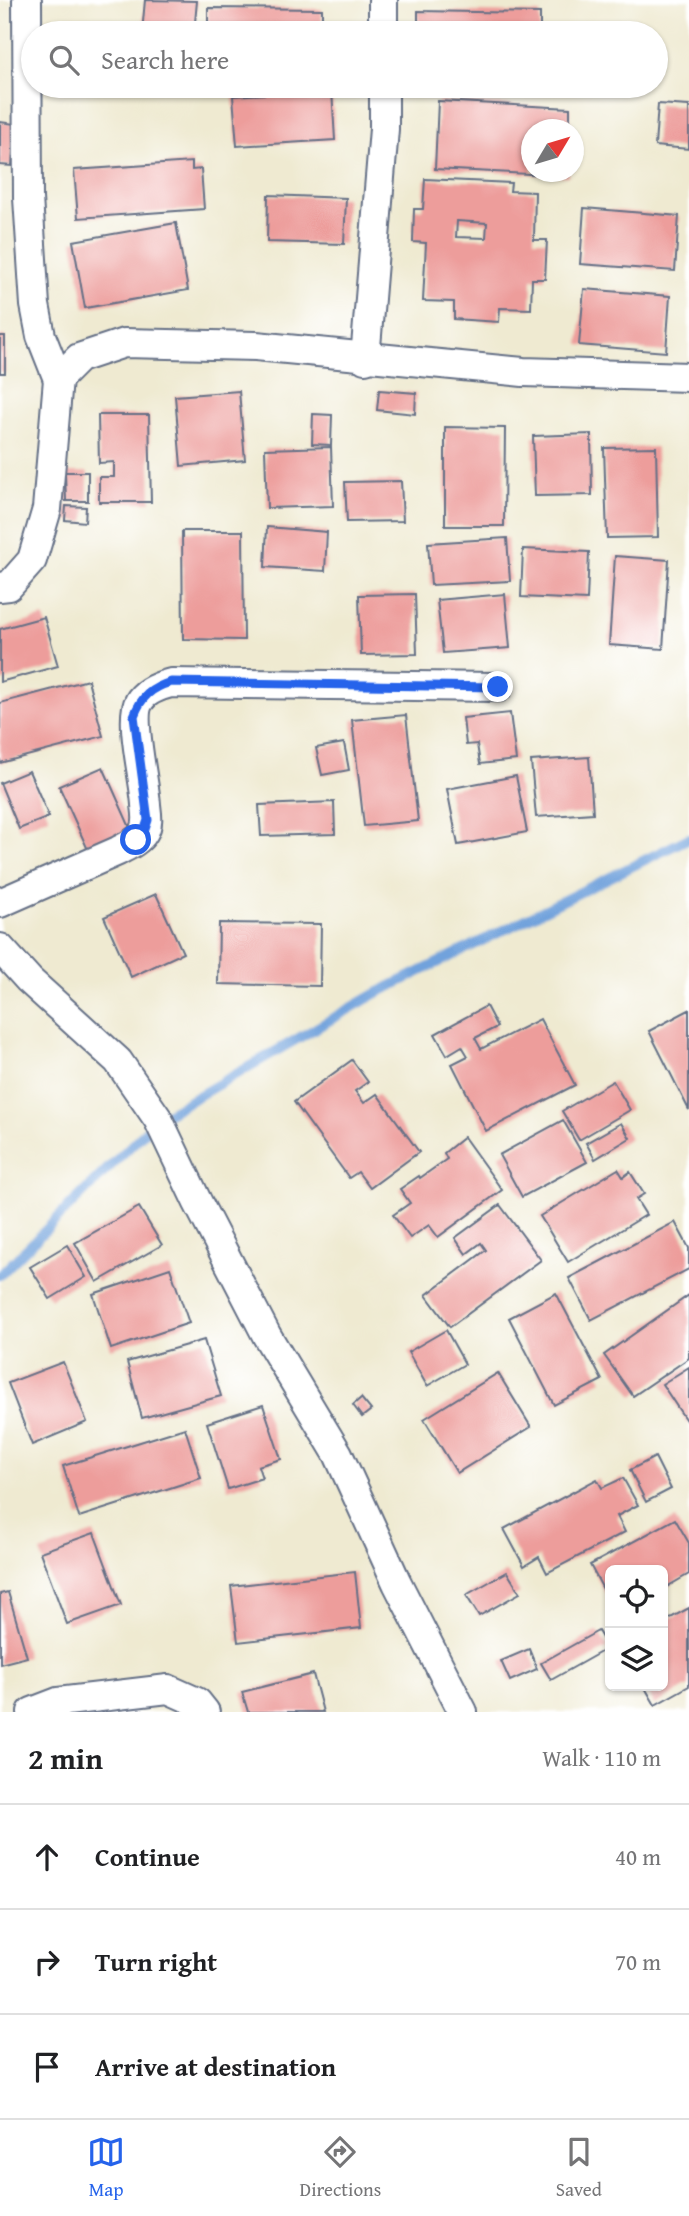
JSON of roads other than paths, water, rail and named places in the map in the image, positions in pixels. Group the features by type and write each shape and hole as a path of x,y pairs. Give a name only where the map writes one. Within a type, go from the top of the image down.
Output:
{"street":[{"path":"27,0 27,21"},
{"path":"383,0 383,21"},
{"path":"0,587 9,586 32,560 47,509 58,379 41,337 35,305 28,198 27,98"},
{"path":"365,359 384,129 384,98"},
{"path":"58,379 79,358 124,343 256,346 365,359 523,372 689,377"},
{"path":"0,903 118,851 144,832 148,820 146,793 134,716 139,702 158,686 171,682 498,687"},
{"path":"0,948 29,980 118,1061 158,1119 267,1336 338,1454 397,1583 463,1712"},
{"path":"32,1712 58,1702 168,1689 197,1702 205,1712"}],"waterway":[{"path":"0,1275 158,1119 377,993 689,838"}]}
